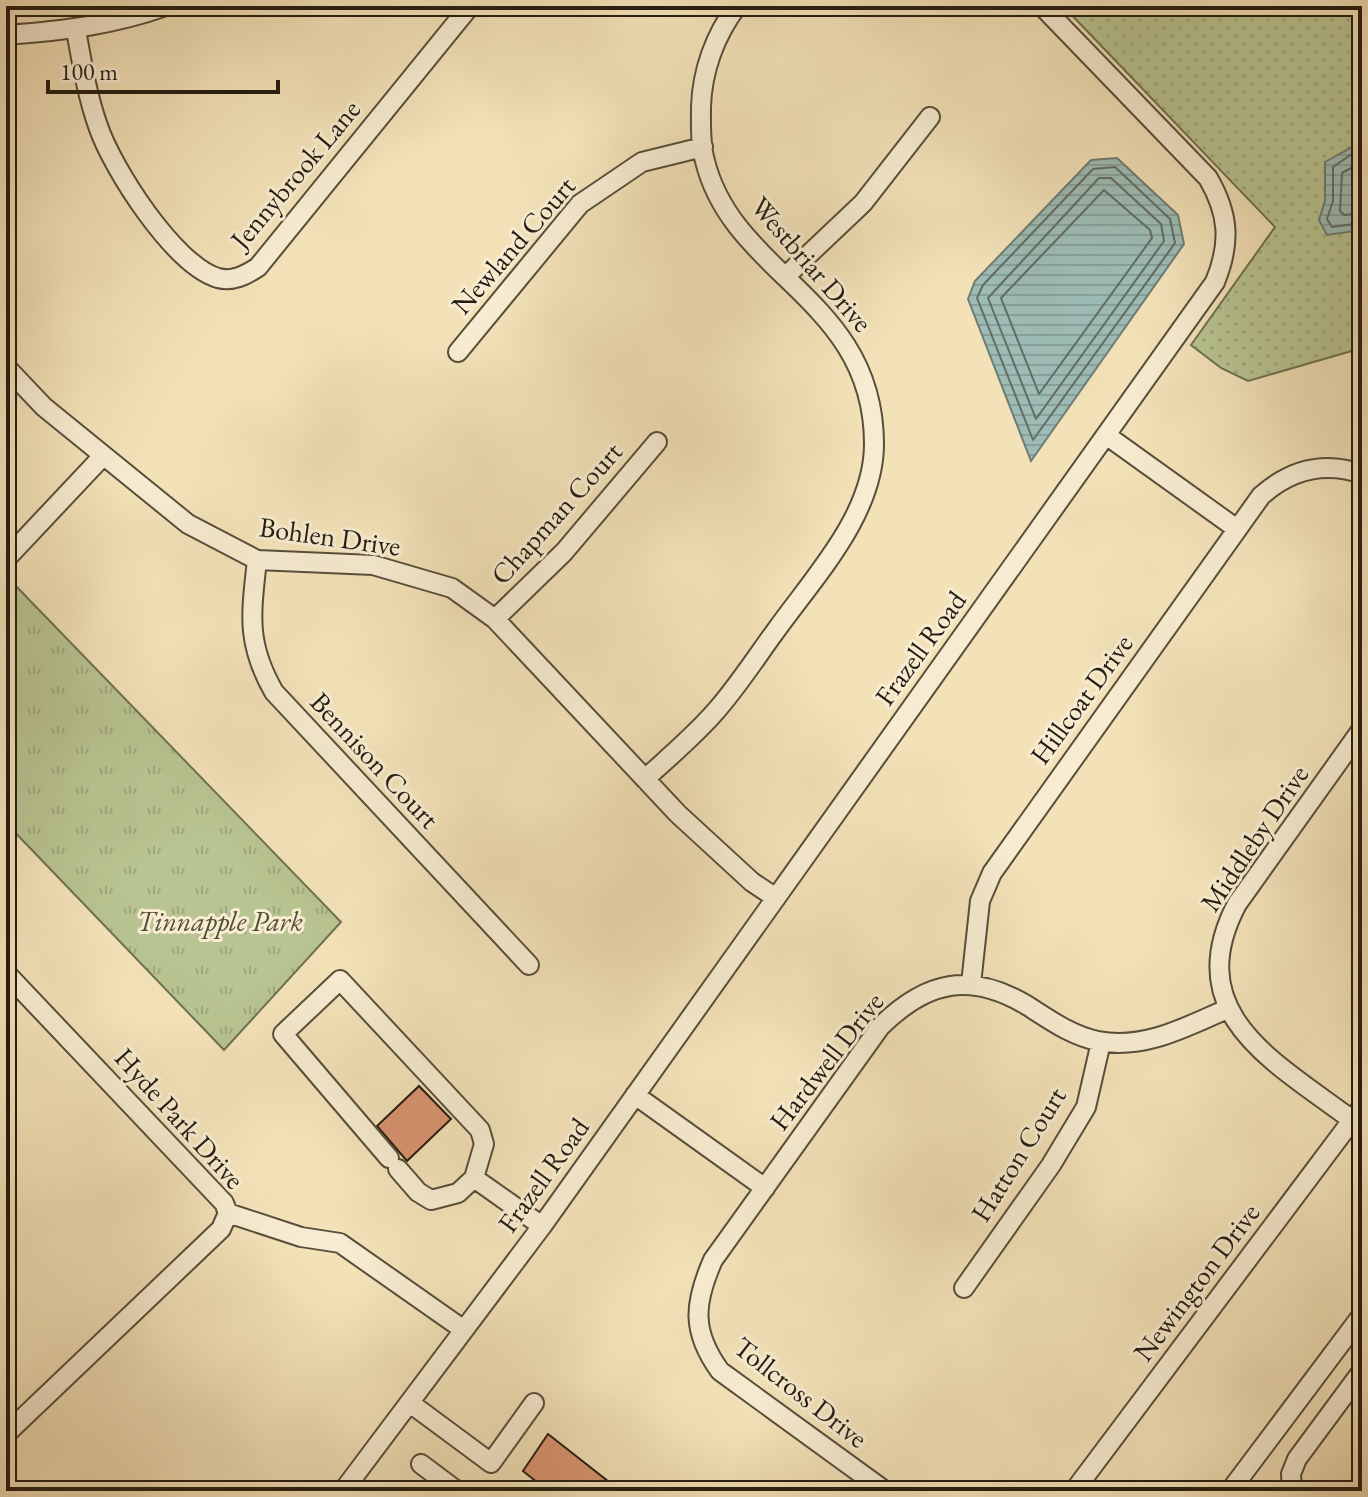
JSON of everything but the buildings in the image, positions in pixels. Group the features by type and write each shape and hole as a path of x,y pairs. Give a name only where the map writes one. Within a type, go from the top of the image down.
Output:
{"street":[{"path":"6,35 76,30 122,22 166,6"},
{"name":"Jennybrook Lane","path":"76,30 86,87 98,129 122,178 162,233 202,271 221,279 241,278 258,267 470,6"},
{"name":"Westbriar Drive","path":"645,779 697,732 734,688 841,540 869,479 874,448 873,412 855,356 839,333 734,218 705,162 702,89 713,47 737,6"},
{"name":"Frazell Road","path":"343,1491 542,1226 1215,282 1225,258 1227,231 1223,203 1208,178 1042,6"},
{"path":"787,275 863,203 930,117"},
{"name":"Newland Court","path":"458,352 580,204 642,162 703,147"},
{"name":"Bohlen Drive","path":"6,367 44,407 188,524 257,560 373,565 452,588 495,619 688,824 752,882 776,898"},
{"path":"1106,435 1237,529"},
{"name":"Chapman Court","path":"495,619 564,552 657,442"},
{"path":"6,559 102,457"},
{"name":"Hillcoat Drive","path":"971,984 980,901 992,873 1261,496 1292,474 1325,467 1362,474"},
{"name":"Bennison Court","path":"257,560 250,623 261,669 274,692 529,965"},
{"name":"Middleby Drive","path":"1357,1114 1260,1050 1227,1009 1218,970 1223,930 1237,904 1362,729"},
{"name":"Hyde Park Drive","path":"6,973 224,1203 228,1213 301,1237 340,1243 464,1330"},
{"path":"340,980 480,1130 484,1144 474,1178 458,1193 431,1200 418,1192 283,1034 340,980"},
{"name":"Hardwell Drive","path":"698,1326 699,1291 713,1260 880,1027 921,994 945,986 971,984 1003,993 1076,1035 1101,1042 1154,1040 1227,1009"},
{"name":"Hatton Court","path":"964,1288 1051,1165 1086,1107 1101,1042"},
{"path":"635,1095 765,1188"},
{"name":"Newington Drive","path":"1074,1491 1357,1114"},
{"path":"474,1178 542,1226"},
{"path":"6,1434 221,1229 228,1213"},
{"path":"1230,1491 1362,1315"},
{"name":"Tollcross Drive","path":"698,1326 702,1343 720,1371 885,1491"},
{"path":"1292,1491 1291,1474 1297,1459 1362,1371"},
{"path":"410,1403 491,1463 534,1403"},
{"path":"421,1464 457,1491"}],"green space":[{"path":"1063,6 1362,6 1362,348 1248,381 1221,368 1191,345 1275,227"},
{"name":"Tinnapple Park","path":"12,582 341,922 224,1050 6,823 6,586"}],"water":[{"path":"1362,134 1362,230 1327,235 1319,220 1325,201 1325,162 1352,147"},
{"path":"1117,158 1178,215 1184,244 1031,461 968,299 975,281 1091,160"}]}
